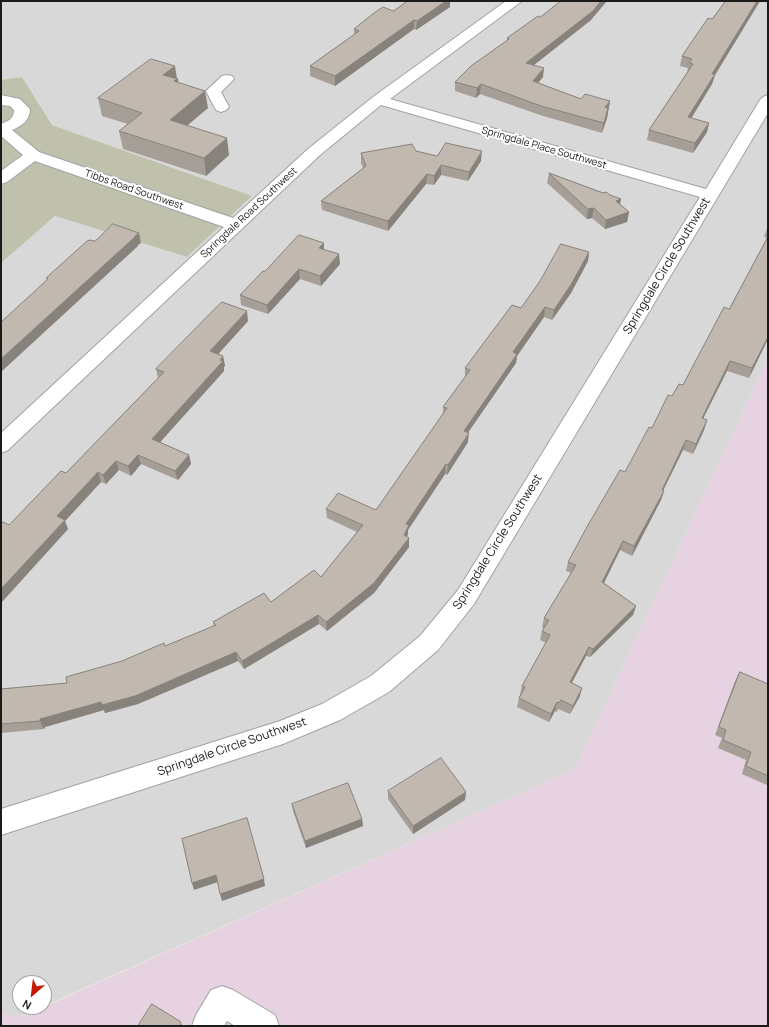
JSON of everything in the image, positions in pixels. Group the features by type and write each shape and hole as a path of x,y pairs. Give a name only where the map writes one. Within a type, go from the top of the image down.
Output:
{"street":[{"name":"Springdale Road Southwest","path":"1,445 236,225 322,137 354,119 515,1"},
{"path":"221,107 213,91 227,80"},
{"path":"1,100 15,102 22,109 22,114 16,122 1,129 33,155 1,179"},
{"name":"Springdale Place Southwest","path":"378,100 710,195"},
{"name":"Springdale Circle Southwest","path":"1,822 283,732 331,712 380,684 429,643 466,597 768,100"},
{"path":"337,114 354,119"},
{"name":"Tibbs Road Southwest","path":"33,155 236,225"},
{"path":"207,1026 222,1001 264,1026"}],"shaded area":[{"path":"1,1 768,1 768,359 575,769 52,1002 52,975 12,975 12,1015 23,1015 16,1018 1,1011 1,263 55,216 187,257 252,196 52,125 22,77 1,80"},
{"path":"22,77 52,125 252,196 187,257 55,216 1,263 1,80"},
{"path":"768,359 768,1026 1,1026 1,1011 16,1018 24,1015 52,1015 52,1003 575,769"}],"building":[{"path":"408,1 446,1 417,21 414,20 335,76 310,66 359,31 354,29 383,7 393,11"},
{"path":"561,1 601,1 593,11 526,63 544,68 533,81 581,99 585,94 610,101 605,107 608,108 604,123 541,106 481,84 477,88 455,82 471,66 509,39 507,38 538,16 540,17"},
{"path":"726,1 757,1 712,74 715,74 688,117 709,123 695,143 649,130 693,64 689,63 692,59 682,56 708,18 712,19"},
{"path":"151,59 175,66 163,75 178,79 174,81 205,91 170,120 227,138 204,158 119,131 142,113 98,98"},
{"path":"446,143 482,151 469,172 441,165 434,176 427,174 388,221 321,201 366,166 361,153 412,144 416,151 437,156"},
{"path":"549,173 603,193 606,192 621,199 616,201 629,212 606,220 594,208 588,209"},
{"path":"113,224 139,233 1,359 1,322 87,241 95,241"},
{"path":"299,235 324,243 319,248 339,254 320,276 299,269 267,305 240,295 263,271 265,271"},
{"path":"768,237 768,337 752,368 730,361 702,418 707,420 696,444 686,440 662,490 664,491 634,546 623,541 602,582 636,606 593,649 589,647 570,682 582,688 573,706 561,700 559,703 557,702 551,714 519,698 525,687 522,686 550,635 542,631 549,620 544,618 576,565 568,562 620,470 625,472 649,427 652,428 668,395 672,396 679,384 683,385 724,307 729,309"},
{"path":"561,244 589,252 572,283 554,310 545,307 513,352 517,354 464,431 469,433 448,465 446,464 406,524 409,525 404,535 409,538 374,583 326,622 318,615 242,661 236,652 135,696 102,705 101,702 40,719 40,721 1,724 1,689 67,683 66,677 122,661 164,643 165,646 216,625 213,622 264,593 271,602 314,570 321,577 363,525 326,509 338,493 376,510 447,408 443,407 470,370 465,368 512,305 521,308 540,281"},
{"path":"222,302 247,311 210,351 223,356 220,360 223,361 152,439 189,455 175,471 138,455 128,466 116,461 103,475 98,472 57,516 65,520 1,589 1,524 3,522 9,525 61,471 66,473 164,372 156,369"},
{"path":"740,672 768,684 768,776 746,766 751,752 723,740 726,730 719,727"},
{"path":"441,758 466,792 413,826 388,791"},
{"path":"348,783 362,819 305,841 292,804"},
{"path":"247,818 264,879 220,894 216,875 192,883 182,839"},
{"path":"152,1004 181,1022 180,1024 183,1026 138,1026"}]}
